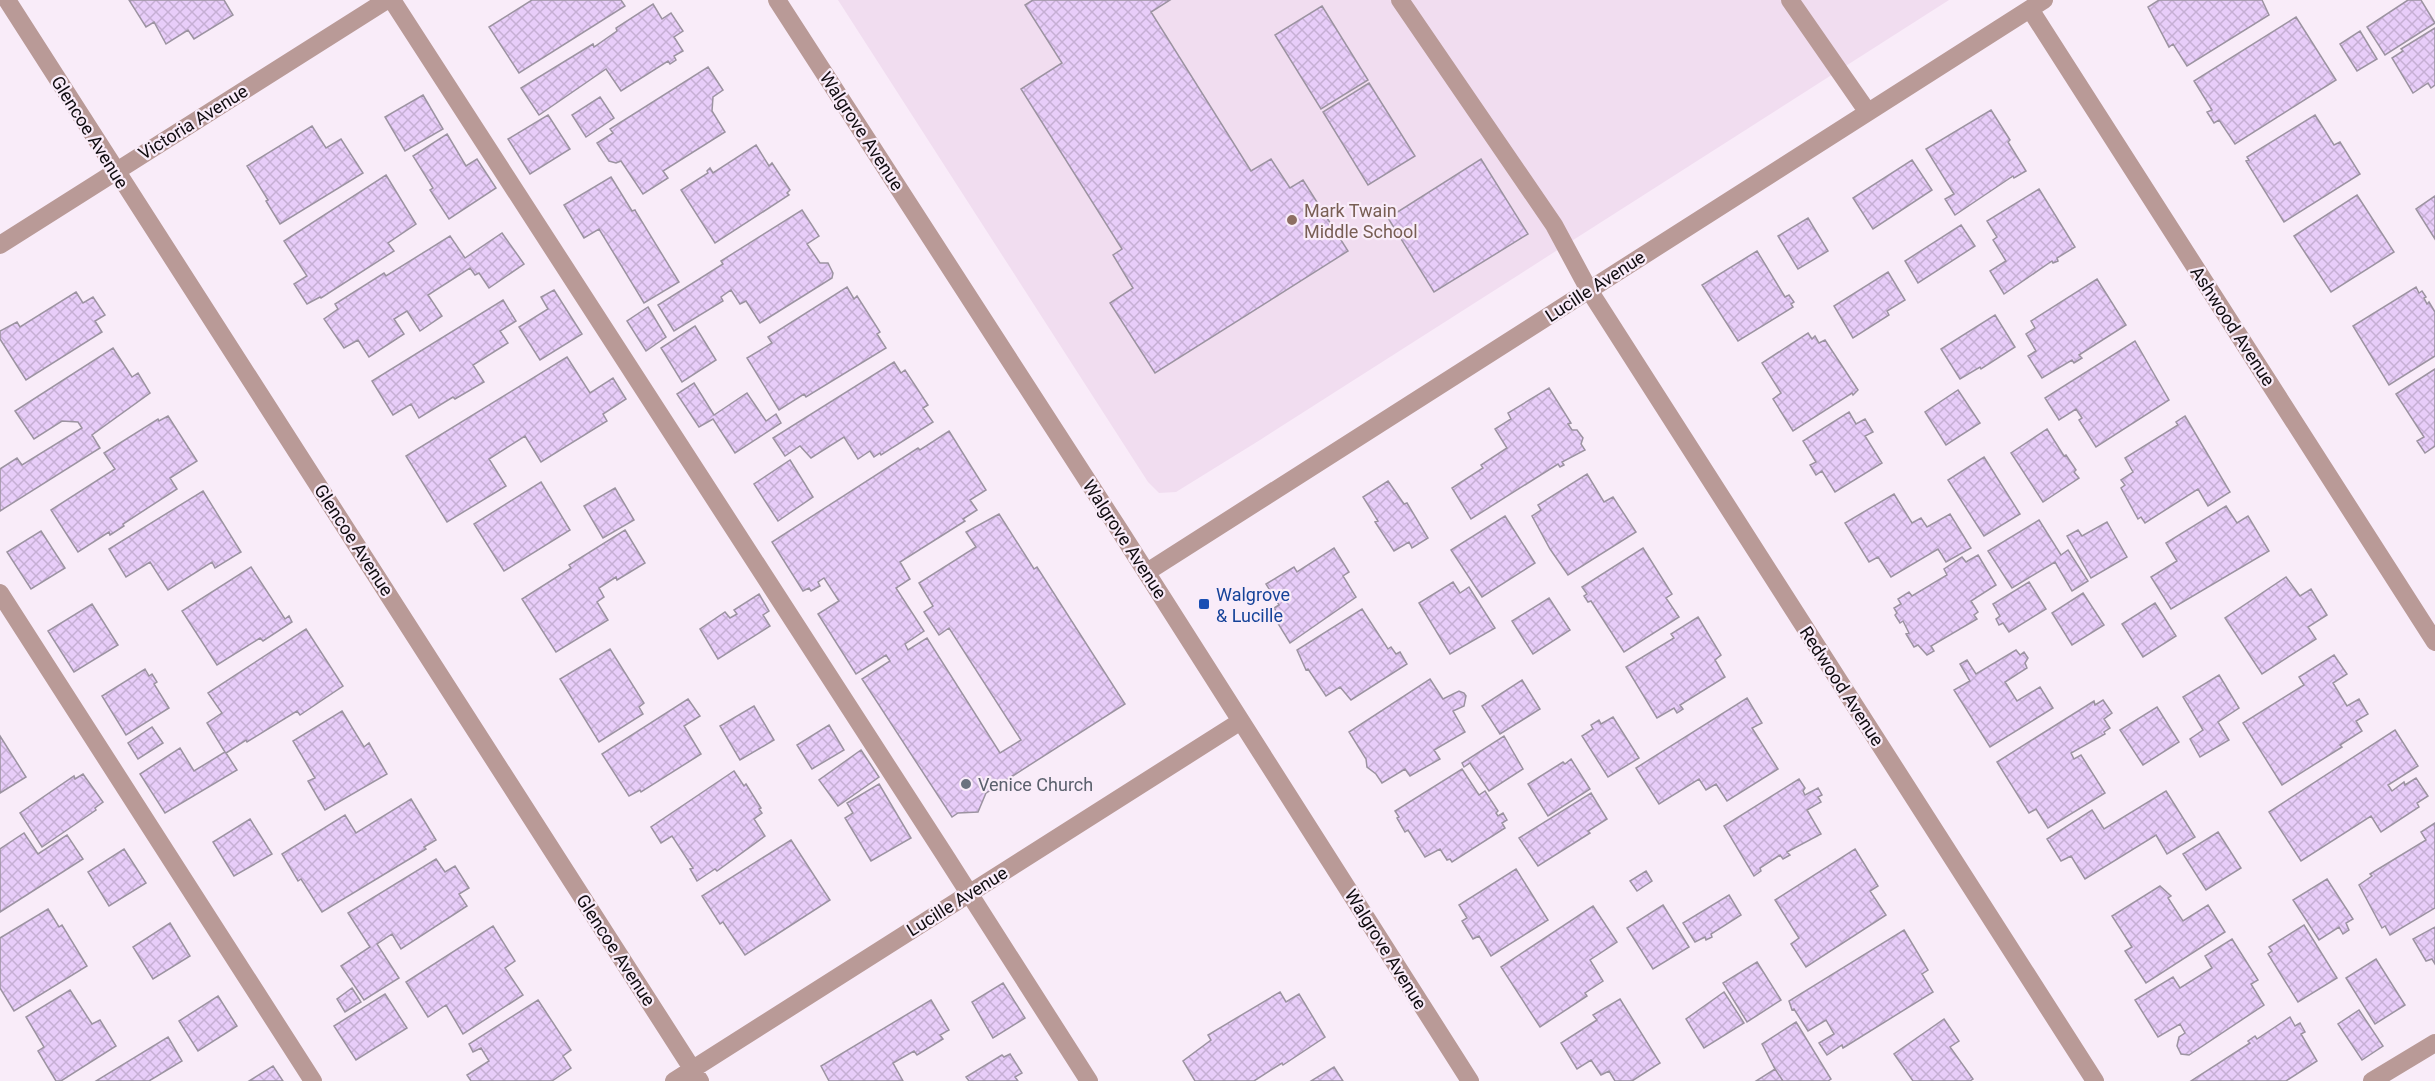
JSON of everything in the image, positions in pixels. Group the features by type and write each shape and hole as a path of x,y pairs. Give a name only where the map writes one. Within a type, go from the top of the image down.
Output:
{"street":[{"name":"Glencoe Avenue","path":"7,0 115,172 696,1075"},
{"name":"Victoria Avenue","path":"0,245 387,0"},
{"path":"392,0 970,893 1089,1081"},
{"name":"Walgrove Avenue","path":"777,0 1147,572 1470,1081"},
{"name":"Redwood Avenue","path":"1400,0 1554,225 1589,290 2095,1081"},
{"path":"1790,0 1867,111"},
{"name":"Lucille Avenue","path":"1147,572 2037,4"},
{"name":"Ashwood Avenue","path":"2037,4 2435,642"},
{"path":"0,593 314,1081"},
{"name":"Lucille Avenue","path":"674,1081 696,1075 970,893 1241,721"},
{"path":"2372,1081 2435,1043"}],"shaded area":[{"name":"Mark Twain Middle School","path":"838,0 1949,0 1260,440 1176,492 1159,493 1148,482"}],"building":[{"path":"129,0 224,0 233,15 194,39 188,30 166,44 154,22 146,27"},
{"path":"532,0 621,0 625,6 519,73 489,27"},
{"path":"1033,0 1170,0 1151,12 1251,171 1271,159 1290,188 1303,180 1348,251 1155,373 1110,303 1133,288 1113,255 1122,249 1021,89 1062,63 1025,5"},
{"path":"2159,0 2262,0 2269,15 2187,66 2173,44 2169,47 2148,7"},
{"path":"2408,0 2421,0 2435,23 2385,55 2367,27"},
{"path":"653,4 662,19 671,13 683,31 674,37 683,51 674,56 676,60 670,64 668,61 621,91 606,69 539,115 521,88 593,44 594,47 617,31 616,28"},
{"path":"1322,6 1368,80 1321,109 1275,35"},
{"path":"2296,17 2336,80 2235,144 2219,120 2214,123 2207,112 2212,110 2194,81"},
{"path":"2435,28 2435,85 2431,88 2428,83 2413,93 2392,58 2403,51 2401,49"},
{"path":"2360,31 2377,59 2357,71 2340,44"},
{"path":"708,67 723,90 713,97 712,111 725,132 663,171 668,178 643,194 621,161 616,163 609,161 597,143 613,133 610,129"},
{"path":"1369,83 1415,156 1368,185 1323,112"},
{"path":"423,95 443,129 405,151 385,117"},
{"path":"600,97 614,118 586,137 572,115"},
{"path":"1991,110 2026,171 2014,178 2013,176 1955,215 1945,199 1954,194 1926,149"},
{"path":"548,115 570,149 530,174 508,139"},
{"path":"2315,115 2334,145 2340,142 2360,174 2284,222 2246,161 2249,160 2247,157"},
{"path":"312,126 326,148 341,139 363,173 280,224 247,166"},
{"path":"447,134 466,166 477,159 496,188 449,219 430,190 433,188 413,156"},
{"path":"756,145 769,166 772,163 790,190 787,193 789,195 715,243 681,190 708,173 710,168 713,173"},
{"path":"1481,159 1528,234 1434,292 1388,218"},
{"path":"1912,160 1932,190 1873,229 1853,198"},
{"path":"386,175 416,224 388,243 394,251 321,298 307,304 294,284 307,276 284,241"},
{"path":"611,177 632,211 635,210 679,282 644,303 599,229 584,238 564,205"},
{"path":"2039,189 2075,247 2057,258 2058,261 2053,263 2052,261 2004,294 1990,271 2006,261 1993,240 1997,237 1987,221"},
{"path":"2357,195 2394,252 2331,292 2294,236"},
{"path":"2435,196 2435,239 2416,209"},
{"path":"802,210 819,236 807,244 820,263 828,263 833,273 832,278 760,323 746,301 740,304 731,290 721,297 723,301 674,331 658,305 723,264 721,261"},
{"path":"1808,218 1828,251 1798,269 1778,236"},
{"path":"1961,225 1975,246 1918,283 1905,261"},
{"path":"502,233 524,264 489,288 479,273 475,275 470,268 428,295 442,316 420,331 407,311 394,319 404,334 369,357 358,340 344,348 324,319 338,309 335,304 384,273 386,276 450,236 465,258"},
{"path":"1757,251 1785,297 1789,295 1794,302 1791,304 1793,307 1738,341 1702,285"},
{"path":"1888,272 1905,300 1887,311 1889,315 1853,338 1834,306"},
{"path":"2097,279 2126,325 2079,355 2082,358 2074,363 2072,360 2042,378 2028,356 2036,351 2026,334 2035,328 2031,321"},
{"path":"847,287 854,299 857,296 880,332 877,334 886,348 806,397 804,394 779,410 747,358 772,343 768,337"},
{"path":"2416,287 2419,293 2422,291 2427,304 2429,302 2435,312 2435,356 2389,385 2353,326"},
{"path":"554,290 582,334 540,360 519,327 548,309 541,297"},
{"path":"76,292 83,303 93,297 105,315 95,321 102,332 26,380 0,339 0,331 17,322 20,327"},
{"path":"503,300 516,321 500,331 508,343 473,365 484,382 455,399 453,397 419,418 411,404 393,415 372,381"},
{"path":"648,307 666,337 646,351 627,321"},
{"path":"1995,315 2015,347 1981,369 1980,367 1960,379 1941,349"},
{"path":"695,326 716,360 682,382 661,348"},
{"path":"1808,333 1812,339 1815,336 1819,343 1825,340 1858,390 1793,431 1773,399 1781,393 1762,363"},
{"path":"2135,341 2169,400 2096,447 2079,420 2082,418 2076,409 2059,420 2045,398"},
{"path":"113,348 132,377 138,373 150,393 92,435 100,448 0,511 0,469 17,458 22,465 82,428 78,422 62,421 34,439 15,411"},
{"path":"567,357 590,393 613,378 626,399 603,414 607,421 541,462 525,436 489,459 506,486 447,522 406,456"},
{"path":"894,362 901,373 905,370 928,405 923,408 933,422 881,455 880,453 874,457 870,451 858,459 844,437 811,458 800,446 785,456 773,438"},
{"path":"2435,369 2435,446 2425,453 2417,441 2424,437 2396,394"},
{"path":"694,383 714,415 747,393 766,421 776,414 781,423 735,453 713,419 699,427 677,394"},
{"path":"1549,388 1571,423 1568,424 1572,430 1577,430 1583,438 1581,444 1585,450 1562,462 1564,465 1560,467 1558,464 1471,519 1452,488 1483,468 1481,465 1507,448 1495,429 1511,419 1508,413"},
{"path":"1958,390 1980,423 1946,445 1925,412"},
{"path":"1849,412 1856,424 1865,419 1873,432 1865,436 1882,463 1835,492 1822,471 1816,475 1810,465 1816,462 1803,441"},
{"path":"168,416 197,461 170,478 177,489 110,535 109,532 78,552 51,510 115,469 104,453 158,419 159,421"},
{"path":"2185,416 2230,492 2208,506 2198,489 2145,523 2141,517 2138,519 2121,488 2125,485 2121,480 2133,472 2125,458 2178,425 2176,422"},
{"path":"2047,429 2076,470 2074,472 2079,478 2043,502 2011,453"},
{"path":"949,431 986,490 970,500 977,510 963,519 965,521 900,562 910,579 896,588 924,631 905,644 908,650 927,638 1000,753 1021,740 949,628 939,635 924,612 933,606 919,583 976,547 966,532 999,514 1034,569 1037,567 1125,704 986,793 978,812 958,813 952,817 862,679 890,661 886,655 856,674 818,614 839,601 824,578 818,582 820,586 811,591 809,588 803,591 772,542 918,448 920,450"},
{"path":"1984,457 2020,514 1984,536 1948,480"},
{"path":"790,460 813,497 778,521 754,484"},
{"path":"1587,474 1604,502 1613,497 1636,532 1568,575 1550,549 1532,516 1541,510 1538,505"},
{"path":"1388,481 1404,504 1407,503 1428,538 1412,548 1409,542 1394,551 1375,522 1378,521 1363,497"},
{"path":"541,482 570,530 504,571 474,524"},
{"path":"615,488 634,520 603,538 584,506"},
{"path":"203,491 241,552 215,568 212,562 168,590 150,562 126,577 109,549"},
{"path":"1894,494 1912,523 1921,518 1927,527 1950,514 1971,548 1946,562 1938,549 1891,577 1878,557 1869,562 1845,523"},
{"path":"2226,506 2237,523 2248,516 2269,551 2171,609 2151,577 2177,561 2166,543"},
{"path":"1505,516 1535,563 1482,597 1451,550"},
{"path":"2039,520 2061,555 2068,550 2088,581 2072,591 2055,562 2012,588 1988,551"},
{"path":"2107,522 2127,557 2091,578 2067,536 2078,530 2082,536"},
{"path":"625,530 645,563 599,588 604,597 597,602 608,620 556,652 522,599 571,568 569,565"},
{"path":"41,531 65,568 31,589 7,552"},
{"path":"1334,548 1349,572 1343,576 1356,597 1290,643 1274,617 1278,614 1274,608 1279,605 1266,584 1294,567 1297,572"},
{"path":"1643,548 1672,594 1666,598 1679,617 1624,652 1591,601 1588,602 1584,596 1587,594 1582,587"},
{"path":"1978,555 1996,585 1971,601 1978,612 1974,615 1977,619 1931,646 1934,651 1927,655 1918,645 1914,647 1906,634 1909,633 1903,621 1900,623 1895,615 1897,613 1894,608 1901,604 1898,599 1909,592 1912,596 1947,575 1944,569 1962,557 1966,562"},
{"path":"251,567 285,619 289,616 292,622 263,641 260,638 217,665 182,611"},
{"path":"2286,577 2300,596 2311,589 2327,615 2308,627 2316,639 2262,674 2225,618"},
{"path":"1453,582 1460,593 1469,587 1495,628 1450,654 1419,603"},
{"path":"2029,582 2046,609 2009,632 2003,623 1999,625 1996,619 2000,616 1993,604"},
{"path":"2083,593 2104,625 2072,645 2052,613"},
{"path":"759,594 769,611 763,615 770,626 718,659 700,629 725,612 730,618 737,614 734,610"},
{"path":"1549,598 1570,630 1533,654 1512,621"},
{"path":"2155,603 2176,636 2143,657 2122,624"},
{"path":"92,604 118,645 74,672 48,631"},
{"path":"1362,609 1388,649 1391,647 1396,654 1400,652 1407,664 1351,700 1340,687 1326,696 1308,669 1306,670 1297,650"},
{"path":"1698,617 1721,655 1715,660 1725,677 1680,705 1683,709 1677,713 1674,708 1657,718 1626,667 1674,638 1671,634"},
{"path":"306,629 343,686 300,715 297,711 226,753 237,770 165,813 140,774 180,748 194,771 225,752 207,723 222,713 208,693"},
{"path":"610,649 644,703 639,707 643,714 599,742 560,679"},
{"path":"2016,650 2020,655 2024,652 2028,658 2025,663 2027,668 2005,682 2017,701 2040,687 2053,708 1990,747 1954,690 1970,681 1960,664 1967,660 1976,674"},
{"path":"2334,655 2347,674 2333,683 2347,706 2359,699 2368,714 2356,721 2362,731 2340,745 2342,747 2282,785 2243,723 2304,685 2299,677"},
{"path":"145,669 149,676 152,674 157,682 154,684 169,708 126,735 102,696"},
{"path":"2219,675 2239,708 2218,722 2229,740 2200,757 2190,739 2203,730 2183,697"},
{"path":"1430,679 1443,699 1459,691 1466,696 1464,706 1453,711 1465,732 1434,750 1440,759 1410,776 1405,769 1382,783 1367,767 1366,759 1349,732"},
{"path":"1522,680 1540,709 1500,734 1482,706"},
{"path":"1747,698 1762,723 1752,728 1778,769 1727,801 1716,784 1706,790 1699,779 1659,804 1636,768"},
{"path":"688,699 700,716 684,726 701,754 641,792 640,790 629,796 602,754"},
{"path":"2103,700 2112,713 2104,719 2110,728 2104,732 2105,734 2071,753 2074,759 2081,755 2105,793 2048,828 2036,809 2029,813 1997,762 2094,701 2095,705"},
{"path":"754,706 774,740 740,760 720,726"},
{"path":"2157,707 2179,742 2143,765 2120,730"},
{"path":"342,711 364,747 369,743 387,774 325,810 308,781 315,778 293,741"},
{"path":"1613,717 1639,758 1608,777 1582,736 1593,729 1591,725 1599,720 1601,724"},
{"path":"829,725 844,750 812,769 797,745"},
{"path":"152,727 163,743 138,759 128,743"},
{"path":"2395,730 2418,766 2388,785 2392,791 2404,782 2405,785 2416,778 2428,796 2417,803 2419,807 2381,832 2371,816 2301,861 2269,812"},
{"path":"0,736 26,777 0,793"},
{"path":"1504,736 1523,769 1489,791 1470,763 1464,767 1462,763"},
{"path":"861,750 879,777 838,806 819,780"},
{"path":"1571,759 1590,789 1548,816 1528,784"},
{"path":"1462,769 1479,795 1485,791 1498,811 1496,813 1498,816 1503,813 1507,820 1502,823 1505,828 1452,862 1450,859 1447,860 1440,849 1425,857 1408,830 1405,832 1395,811"},
{"path":"734,771 744,786 746,784 761,808 759,809 762,813 754,819 765,836 717,871 715,869 697,881 690,869 693,868 672,836 661,843 651,827"},
{"path":"83,774 103,802 95,808 96,810 42,847 20,813 74,776 75,779"},
{"path":"1799,779 1805,788 1803,791 1805,795 1818,788 1822,795 1818,797 1821,802 1807,810 1821,834 1787,852 1790,855 1783,859 1780,855 1760,868 1761,871 1754,876 1724,826"},
{"path":"879,784 911,838 871,861 845,818 853,813 847,803"},
{"path":"2166,791 2195,837 2167,854 2156,835 2085,879 2071,856 2061,861 2047,839 2092,810 2104,829"},
{"path":"1591,793 1607,819 1588,831 1590,833 1538,866 1519,838"},
{"path":"411,799 436,840 424,847 426,849 322,912 301,879 298,881 282,854 345,815 356,833"},
{"path":"250,819 272,854 234,876 213,842"},
{"path":"2435,823 2435,908 2390,935 2385,926 2382,928 2359,885 2372,876 2370,874 2426,840 2421,832"},
{"path":"2218,832 2241,868 2206,890 2183,854"},
{"path":"24,833 38,854 67,835 83,859 0,912 0,849"},
{"path":"791,840 830,900 745,955 723,922 720,924 702,896"},
{"path":"124,849 146,883 109,906 88,872"},
{"path":"1855,849 1878,886 1870,891 1886,915 1806,967 1791,944 1799,938 1775,900"},
{"path":"436,859 445,872 455,866 469,888 459,894 467,906 401,949 392,934 377,944 399,978 364,1000 341,966 370,947 348,913"},
{"path":"1516,869 1548,920 1491,956 1479,936 1473,939 1462,921 1467,918 1459,905"},
{"path":"1646,871 1652,881 1637,891 1630,881"},
{"path":"2327,879 2353,919 2346,923 2349,930 2343,934 2339,927 2319,940 2293,900"},
{"path":"2160,886 2171,896 2168,898 2183,921 2208,905 2225,932 2146,983 2125,951 2132,947 2112,916"},
{"path":"1729,895 1741,915 1711,934 1712,937 1706,940 1705,937 1695,942 1683,923"},
{"path":"1663,905 1689,947 1653,969 1627,928"},
{"path":"1593,906 1617,942 1590,960 1603,981 1585,993 1587,996 1540,1027 1501,967"},
{"path":"48,909 59,927 62,925 87,966 14,1011 0,988 0,938"},
{"path":"170,923 190,956 153,979 133,947"},
{"path":"2304,925 2337,978 2298,1002 2268,954 2272,951 2269,947"},
{"path":"493,926 515,961 505,968 523,995 463,1034 446,1005 428,1017 406,982"},
{"path":"2435,927 2435,964 2432,959 2426,961 2413,939"},
{"path":"1904,930 1928,970 1922,974 1933,992 1843,1048 1842,1045 1827,1055 1819,1043 1834,1034 1826,1020 1808,1031 1794,1009 1792,1010 1789,1001"},
{"path":"2232,939 2258,980 2251,984 2264,1005 2189,1055 2181,1054 2177,1046 2179,1037 2185,1033 2180,1024 2158,1037 2135,1000 2173,977 2180,988 2212,968 2205,956"},
{"path":"2376,959 2405,1005 2375,1024 2346,978"},
{"path":"1757,962 1781,1000 1747,1022 1723,983"},
{"path":"1003,983 1025,1018 993,1038 972,1002"},
{"path":"352,988 361,1002 345,1012 337,999"},
{"path":"70,990 92,1024 100,1020 116,1046 61,1081 56,1081 38,1051 44,1047 26,1017"},
{"path":"1280,992 1286,1002 1299,994 1325,1037 1254,1081 1195,1081 1183,1061 1211,1040 1208,1035"},
{"path":"1724,992 1744,1023 1704,1048 1686,1019"},
{"path":"385,994 407,1028 356,1060 334,1026"},
{"path":"218,996 237,1026 198,1051 179,1021"},
{"path":"1620,999 1660,1063 1632,1081 1615,1081 1609,1071 1601,1075 1591,1060 1577,1069 1561,1043 1597,1020 1593,1015"},
{"path":"538,1000 571,1050 563,1056 571,1068 552,1081 471,1081 467,1075 489,1061 481,1048 473,1052 469,1044"},
{"path":"931,1000 949,1030 940,1035 943,1039 917,1055 914,1051 893,1063 903,1081 829,1081 821,1066"},
{"path":"2359,1010 2383,1046 2362,1060 2338,1024"},
{"path":"2290,1017 2295,1026 2300,1023 2305,1032 2301,1034 2317,1061 2286,1081 2191,1081 2250,1043 2248,1041 2255,1036 2257,1039"},
{"path":"1944,1019 1959,1041 1950,1047 1973,1079 1970,1081 1913,1081 1894,1054"},
{"path":"1796,1022 1831,1079 1828,1081 1783,1081 1775,1069 1762,1044"},
{"path":"168,1037 182,1061 149,1081 96,1081"},
{"path":"1010,1054 1022,1073 1015,1077 1018,1081 969,1081 966,1077 1002,1055 1004,1057"},
{"path":"273,1066 283,1081 249,1081"},
{"path":"1334,1067 1343,1081 1311,1081"},
{"path":"1775,1069 1783,1081 1756,1081"}],"place":[{"name":"Mark Twain Middle School","path":"1292,220"},
{"name":"Walgrove & Lucille","path":"1204,604"},
{"name":"Venice Church","path":"966,784"}]}
